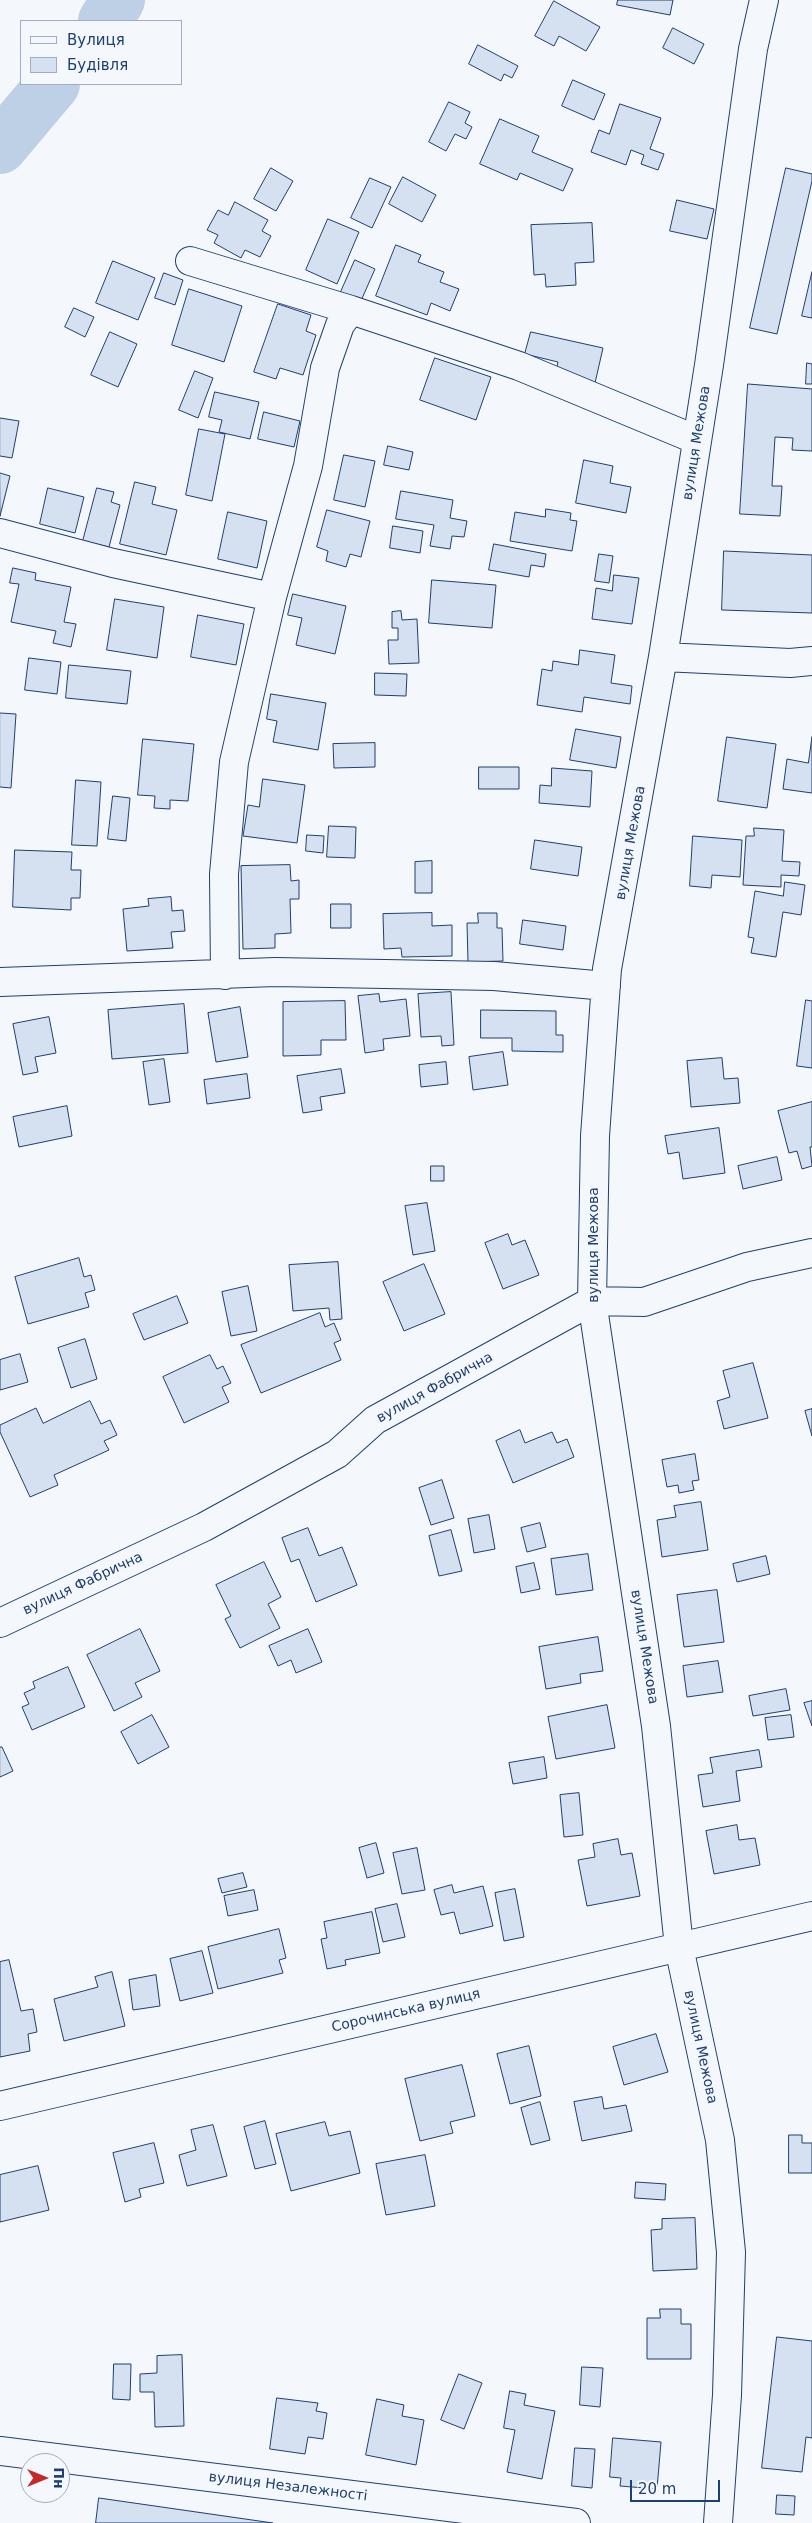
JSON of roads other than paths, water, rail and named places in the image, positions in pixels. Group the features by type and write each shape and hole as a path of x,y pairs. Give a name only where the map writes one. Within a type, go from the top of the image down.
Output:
{"street":[{"name":"вулиця Межова","path":"718,2523 727,2395 731,2252 720,2140 679,1947 656,1726 592,1301 595,1136 607,969 663,657 697,440 753,49 764,0"},
{"path":"190,261 351,310 519,366 697,440"},
{"path":"225,975 224,874 234,762 272,597 308,466 325,368 340,325 351,310"},
{"path":"0,533 112,563 272,597"},
{"path":"663,657 790,663 812,661"},
{"path":"0,982 275,972 494,976 606,986"},
{"name":"вулиця Фабрична","path":"0,1622 204,1527 337,1454 375,1420 592,1301 644,1302 747,1267 812,1253"},
{"name":"Сорочинська вулиця","path":"0,2106 812,1916"},
{"name":"вулиця Незалежності","path":"0,2451 576,2523"}],"waterway":[{"path":"106,20 118,0"},
{"path":"0,147 52,85"}]}
